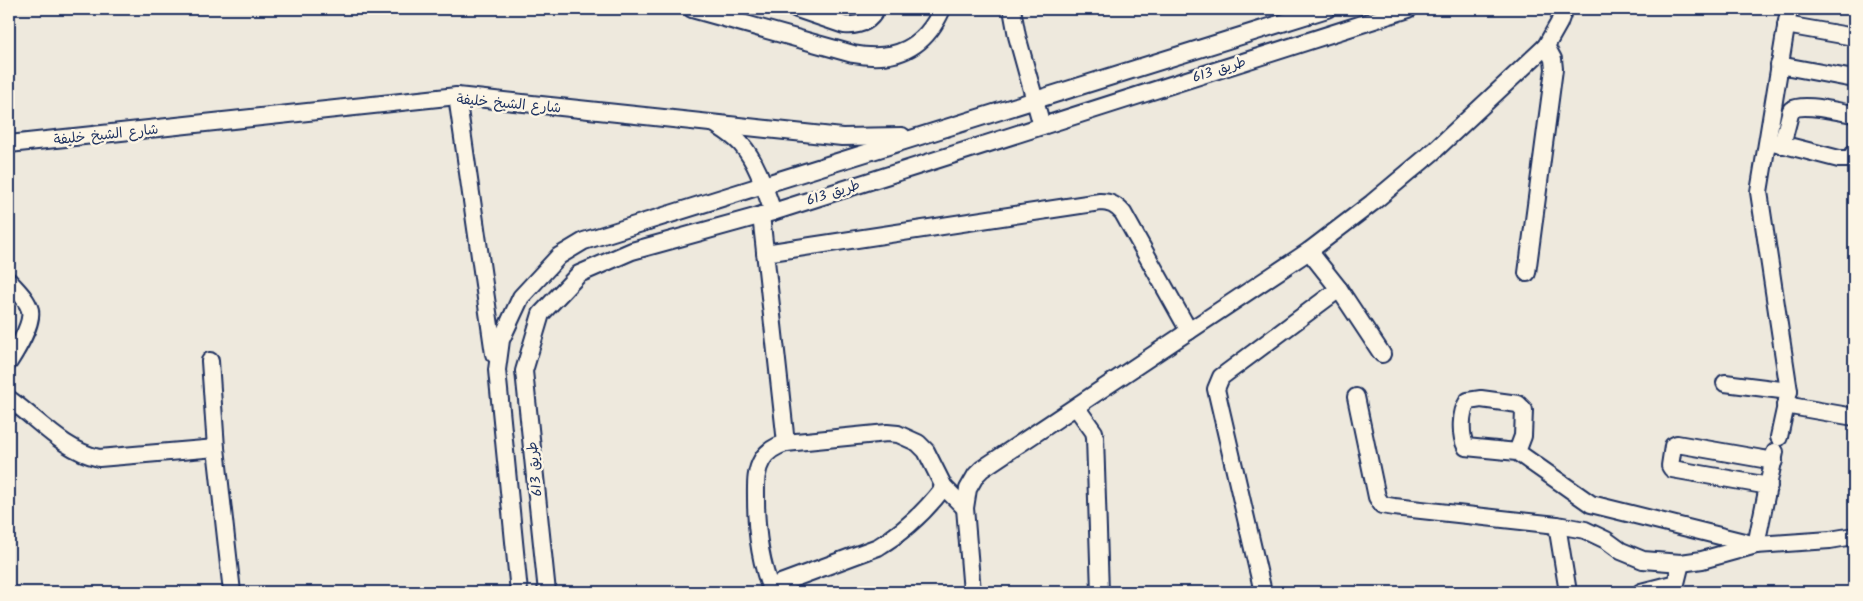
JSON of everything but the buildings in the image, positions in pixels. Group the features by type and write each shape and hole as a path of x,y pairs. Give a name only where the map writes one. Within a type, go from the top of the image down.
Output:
{"street":[{"path":"692,9 853,54 876,57 898,52 919,42 935,25 942,9"},
{"path":"797,9 852,25 870,18 876,9"},
{"path":"1012,9 1017,36 1042,126"},
{"name":"طريق 613","path":"518,592 497,370 501,340 521,297 559,256 584,241 1327,9"},
{"name":"طريق 613","path":"547,592 524,371 541,314 579,274 632,251 767,213 1409,9"},
{"path":"972,592 965,508 968,489 976,475 1309,251 1372,203 1434,151 1546,46 1559,23 1564,9"},
{"path":"1756,546 1787,398 1759,192 1766,140 1789,9"},
{"path":"1786,25 1854,38"},
{"path":"1527,273 1554,69 1553,59 1546,46"},
{"path":"1779,66 1854,79"},
{"path":"457,96 497,370"},
{"name":"شارع الشيخ خليفة","path":"9,144 457,96 842,137 920,136"},
{"path":"1782,145 1791,110 1796,107 1854,114"},
{"path":"715,124 739,142 751,159 764,184 767,213 765,253 786,443"},
{"path":"1766,140 1839,159 1848,159 1854,153"},
{"path":"765,253 1106,202 1113,204 1123,213 1189,331"},
{"path":"1309,251 1339,289 1382,354"},
{"path":"9,281 22,295 30,311 28,327 9,362"},
{"path":"1263,592 1216,389 1222,377 1339,289"},
{"path":"210,361 216,448 232,592"},
{"path":"1725,383 1854,417"},
{"path":"1356,397 1377,497 1382,505 1557,525 1585,530 1606,540 1622,551 1643,560 1681,563 1702,560 1756,546 1830,540 1854,536"},
{"path":"9,398 71,448 85,455 99,458 216,448"},
{"path":"1076,407 1094,432 1095,437 1100,592"},
{"path":"944,486 914,521 893,538 878,547 771,590 763,566 757,532 756,476 763,458 769,451 786,443 887,433 898,434 918,443 926,451 944,486 965,508"},
{"path":"1768,486 1672,469 1670,466 1673,446 1677,444 1776,450"},
{"path":"1517,452 1591,504 1618,513 1756,546"},
{"path":"1557,525 1568,592"},
{"path":"1641,592 1676,583 1681,563"}]}
